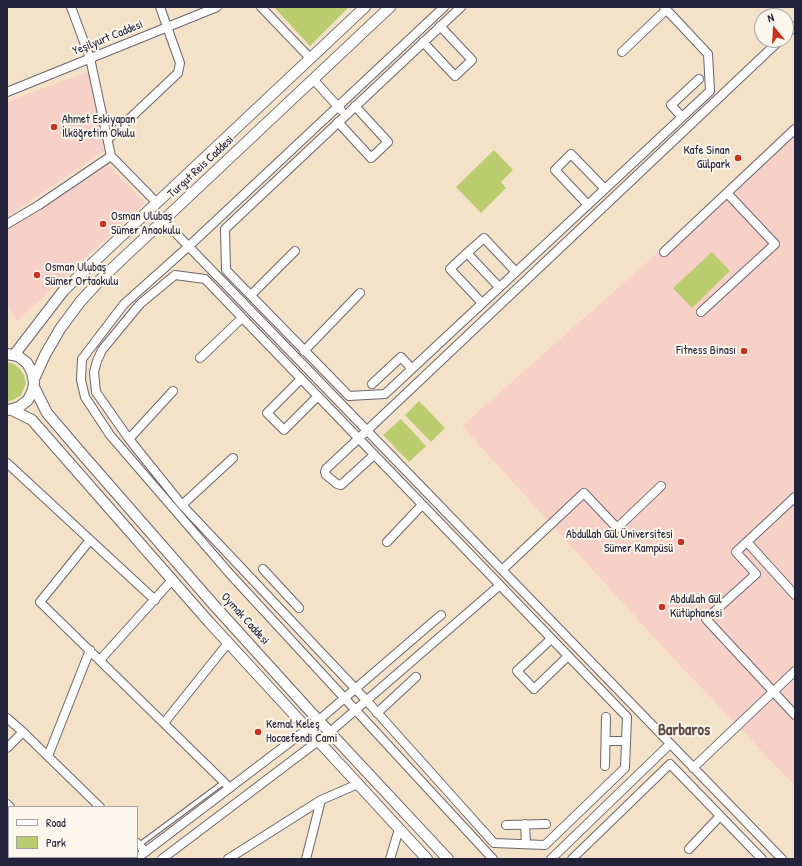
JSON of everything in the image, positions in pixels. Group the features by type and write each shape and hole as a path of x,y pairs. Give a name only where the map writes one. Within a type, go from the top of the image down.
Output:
{"street":[{"path":"71,7 90,58 111,156 156,203"},
{"path":"108,139 178,73 180,63 160,7"},
{"name":"Yeşilyurt Caddesi","path":"7,92 218,7"},
{"path":"261,7 311,58"},
{"name":"Turgut Reis Caddesi","path":"11,354 64,290 365,7"},
{"name":"Turgut Reis Caddesi","path":"10,410 19,407 28,400 51,344 80,302 102,278 390,7"},
{"path":"444,7 189,246 124,304 82,359 80,373 82,389 90,405 110,435 230,574 493,859"},
{"path":"461,7 225,229 226,270 349,396 385,394 710,91 708,54 665,8 622,52"},
{"path":"423,42 454,76 472,60 440,26"},
{"path":"374,455 341,485 337,484 326,475 326,469 772,48"},
{"path":"313,79 345,115"},
{"path":"682,117 671,105 699,79"},
{"path":"338,122 371,158 388,142 355,106"},
{"path":"664,252 794,132"},
{"path":"588,204 554,170 571,154 605,188"},
{"path":"7,224 39,205 111,156"},
{"path":"701,312 775,244 727,193"},
{"path":"164,220 782,859"},
{"path":"482,303 450,269 467,253 484,238 516,272"},
{"path":"250,295 295,251"},
{"path":"467,253 499,287"},
{"path":"175,275 205,279 242,318 627,717 625,768 545,845 494,843 366,700 182,505 129,439 96,392 94,372 102,350 140,304 175,275"},
{"path":"304,351 360,293"},
{"path":"200,358 242,318"},
{"name":"Oymak Caddesi","path":"11,354 24,360 29,366 34,383 47,413 82,454 213,604 448,859"},
{"path":"372,384 401,357 412,369"},
{"path":"301,379 267,413 284,430 318,396"},
{"path":"129,439 173,391"},
{"path":"10,410 32,420 228,643 428,859"},
{"path":"182,505 233,458"},
{"path":"7,463 155,600"},
{"path":"502,570 584,493 617,528 661,486"},
{"path":"795,497 736,552 756,574 706,619 795,715"},
{"path":"387,542 422,505"},
{"path":"90,540 40,602 227,785"},
{"path":"747,542 795,595"},
{"path":"263,569 299,608"},
{"path":"100,660 172,580"},
{"path":"162,859 330,732 500,585"},
{"path":"270,599 282,589"},
{"path":"138,858 227,785 308,729 356,690 441,615"},
{"path":"422,631 432,643"},
{"path":"551,639 517,671 534,689 568,656"},
{"path":"164,723 228,643"},
{"path":"48,756 90,650"},
{"path":"693,768 795,670"},
{"path":"377,712 416,677"},
{"path":"605,766 606,717"},
{"path":"7,718 24,732 99,806"},
{"path":"7,748 24,732"},
{"path":"606,740 626,741"},
{"path":"551,859 670,744"},
{"path":"572,859 670,764 762,859"},
{"path":"228,859 321,800 358,784"},
{"path":"618,795 627,806"},
{"path":"306,859 321,800"},
{"path":"689,849 720,816"},
{"path":"525,824 526,844"},
{"path":"506,825 546,824"},
{"path":"390,859 399,829"},
{"path":"138,844 146,852"}],"lane":[{"path":"138,844 227,785"}],"shaded area":[{"name":"Ahmet Eskiyapan İlköğretim Okulu","path":"92,70 104,151 7,217 7,102"},
{"name":"Abdullah Gül Üniversitesi Sümer Kampüsü","path":"795,120 795,786 672,657 462,426 644,265"},
{"name":"Osman Ulubaş Sümer Ortaokulu","path":"107,163 145,203 17,321 7,305 7,229"},
{"path":"7,812 8,858 56,859 7,859"}],"green space":[{"path":"274,7 349,7 310,46"},
{"path":"494,150 513,170 501,182 506,188 481,213 456,187"},
{"path":"712,252 730,271 692,308 673,288"},
{"path":"7,362 14,364 20,369 24,375 26,383 21,395 7,402"},
{"path":"419,401 445,428 431,442 405,415"},
{"path":"401,419 426,446 409,462 383,435"}],"place":[{"name":"Ahmet Eskiyapan İlköğretim Okulu","path":"54,127"},
{"name":"Kafe Sinan Gülpark","path":"738,158"},
{"name":"Osman Ulubaş Sümer Anaokulu","path":"103,224"},
{"name":"Osman Ulubaş Sümer Ortaokulu","path":"37,275"},
{"name":"Fitness Binası","path":"744,351"},
{"name":"Abdullah Gül Üniversitesi Sümer Kampüsü","path":"681,542"},
{"name":"Abdullah Gül Kütüphanesi","path":"662,607"},
{"name":"Kemal Keleş Hocaefendi Cami","path":"258,732"}],"district":[{"name":"Barbaros","path":"684,731"}]}
